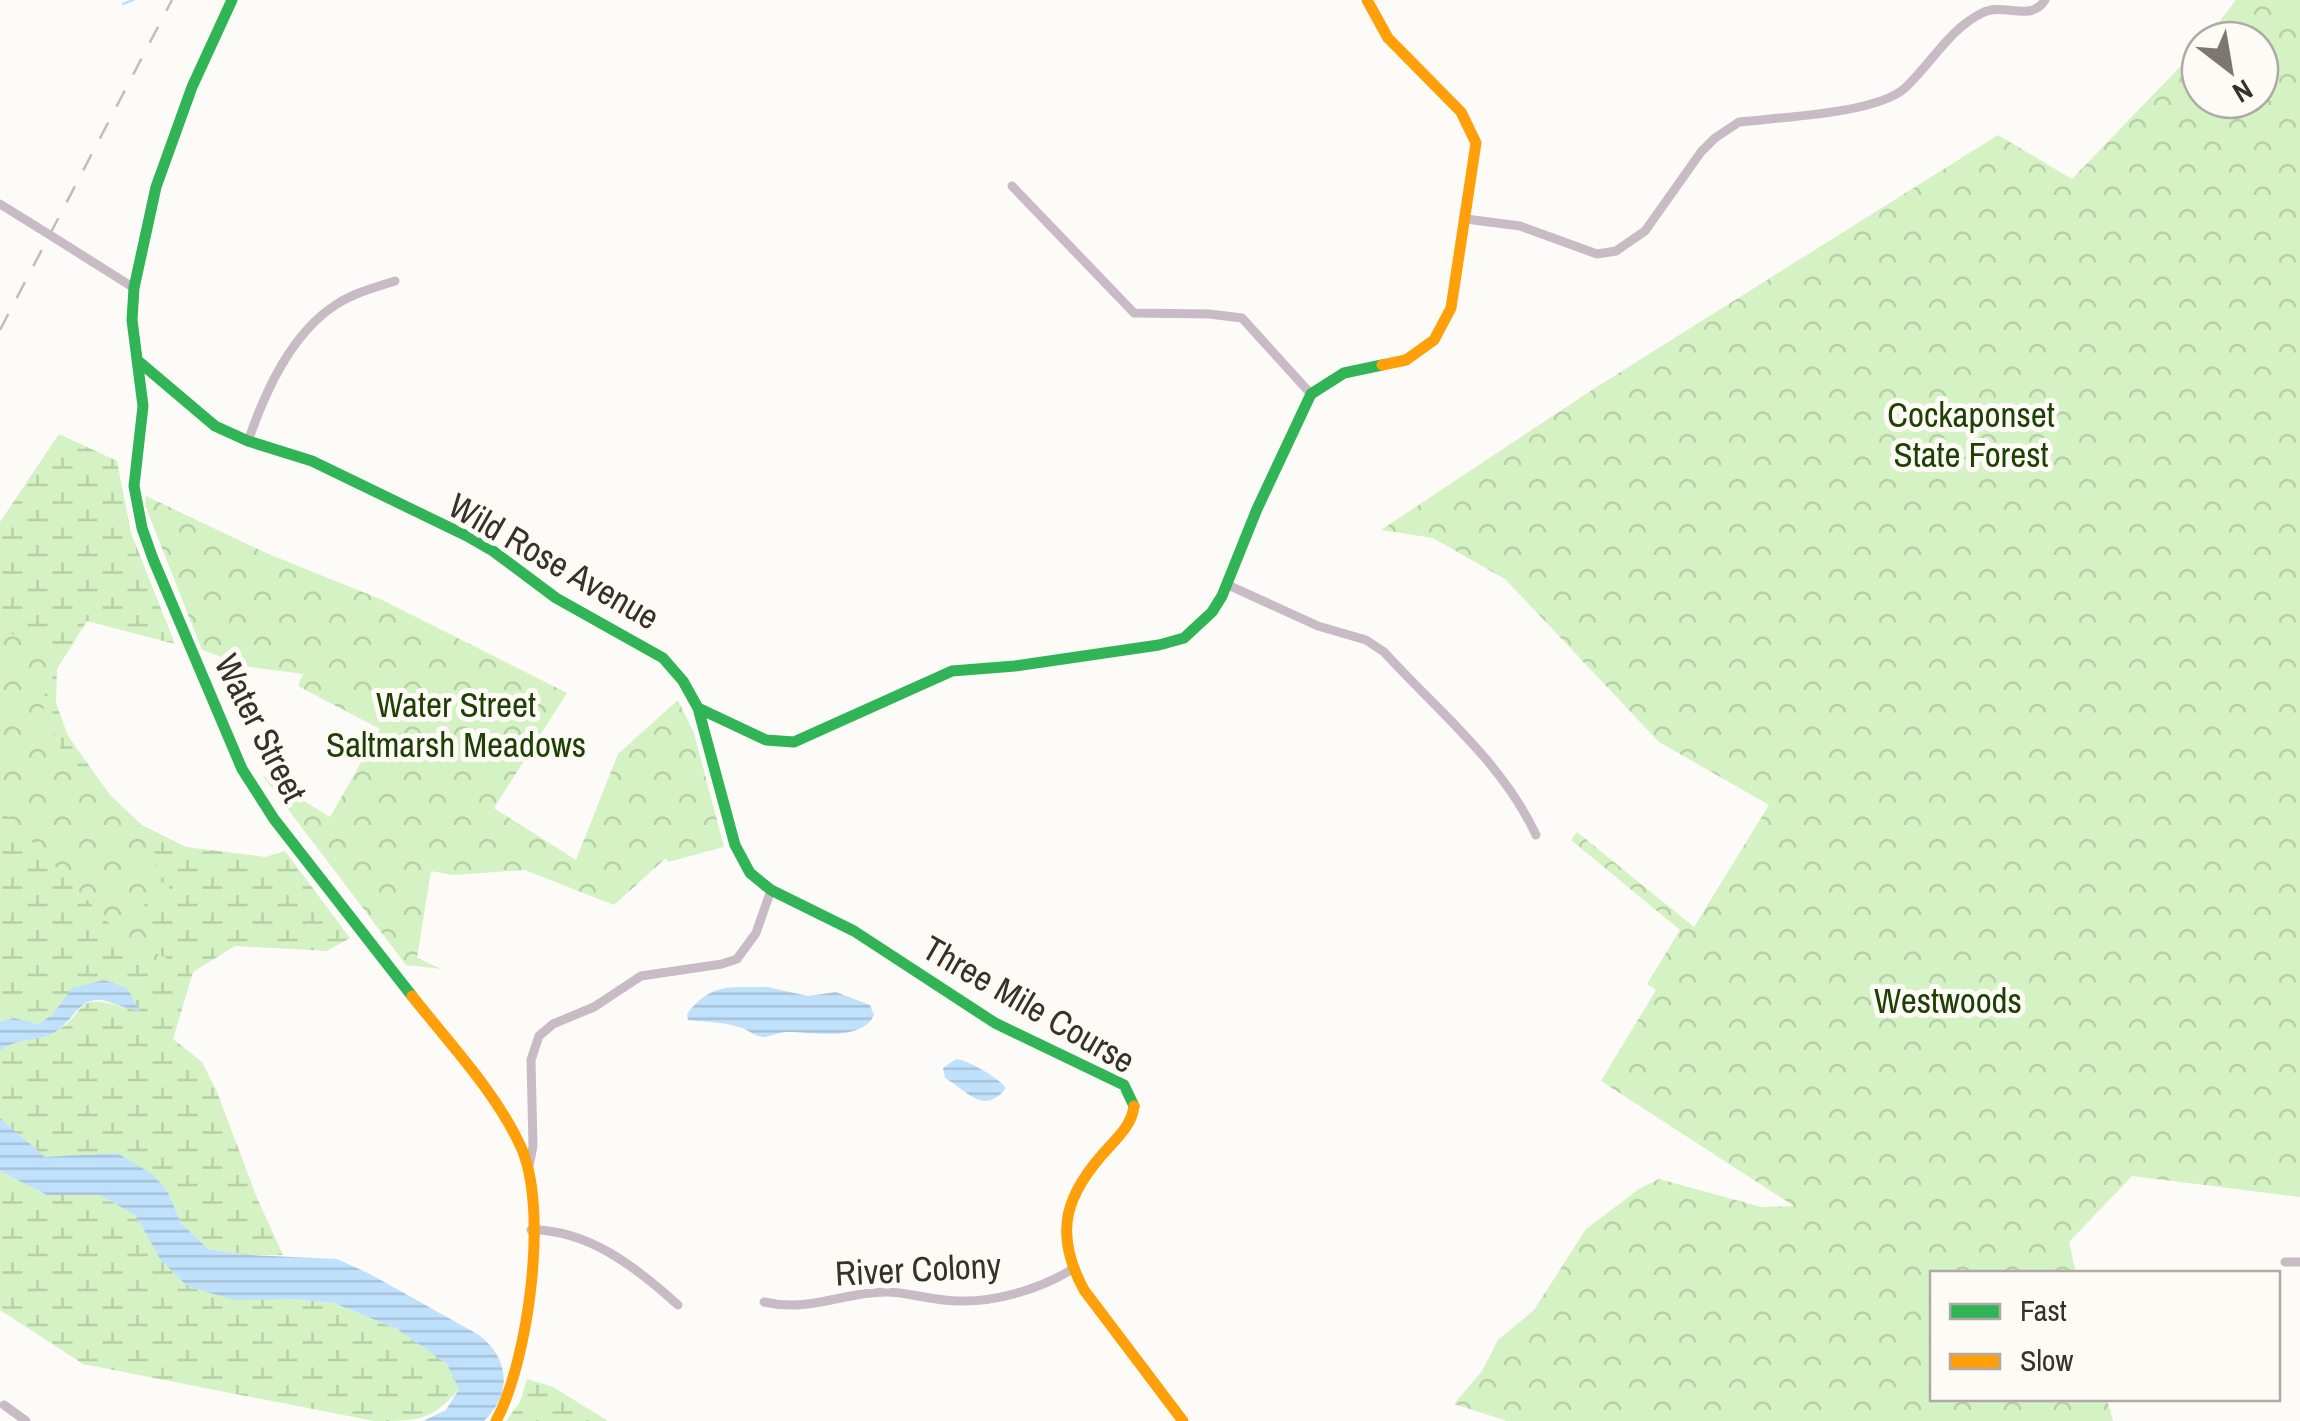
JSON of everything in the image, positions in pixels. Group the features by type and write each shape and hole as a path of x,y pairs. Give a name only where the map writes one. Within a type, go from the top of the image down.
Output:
{"street":[{"name":"Water Street","path":"232,0 192,88 156,188 134,288 132,320 143,406 134,486 142,528 242,769 274,820 498,1107 529,1168 531,1230 521,1366 510,1399 496,1421"},
{"path":"698,708 766,740 794,742 952,671 1173,643 1207,618 1228,585 1257,508 1311,394 1344,373 1395,364 1429,346 1451,308 1476,143 1461,112 1388,38 1366,0"},
{"path":"1466,219 1520,226 1597,254 1616,251 1646,230 1702,152 1724,131 1740,122 1888,100 1905,88 1950,36 1995,0"},
{"path":"1986,10 2032,12 2046,0"},
{"path":"1012,186 1134,313 1242,318 1311,394"},
{"path":"0,204 134,288"},
{"path":"248,441 271,388 305,332 336,304 395,281"},
{"name":"Wild Rose Avenue","path":"137,360 204,418 248,441 312,462 484,544 566,604 655,652 683,680 698,708 740,857 750,873 771,890"},
{"path":"1228,585 1318,626 1366,640 1384,652 1495,768 1524,808 1536,835"},
{"path":"529,1168 533,1146 531,1060 539,1036 553,1024 594,1007 641,976 722,964 736,958 752,940 771,890"},
{"name":"Three Mile Course","path":"771,890 854,931 995,1023 1104,1073 1128,1090 1134,1102 1132,1116 1083,1180 1069,1207 1064,1245 1072,1270"},
{"path":"531,1230 560,1230 609,1252 678,1305"},
{"path":"2285,1262 2300,1262"},
{"path":"1072,1270 1182,1421"},
{"name":"River Colony","path":"764,1302 788,1308 886,1292 958,1302 1026,1290 1072,1270"},
{"path":"4,1406 26,1421"}],"green space":[{"path":"2236,0 2300,0 2300,1197 2132,1176 2069,1242 2076,1271 1930,1271 1930,1401 2108,1401 2113,1421 1507,1421 1454,1404 1482,1371 1498,1340 1534,1310 1586,1229 1639,1189 1659,1179 1761,1207 1794,1206 1601,1081 1656,990 1647,984 1680,930 1571,840 1577,832 1694,927 1769,805 1659,742 1505,579 1433,538 1381,530 1595,388 1998,135 2072,179 2180,67 2180,120 2280,120 2280,20 2220,20"},
{"path":"59,434 117,461 131,533 175,644 87,621 57,669 56,703 68,736 110,795 142,825 186,847 265,857 285,851 350,938 327,951 235,946 193,972 173,1039 202,1062 283,1255 208,1249 181,1223 167,1190 117,1153 45,1158 0,1118 0,1051 52,1033 88,1003 128,1010 72,988 52,1015 38,1024 15,1018 0,1022 0,522"},
{"name":"Water Street Saltmarsh Meadows","path":"146,496 266,553 380,599 567,693 494,808 576,860 618,754 678,700 694,733 724,847 668,862 666,858 614,905 525,870 453,875 431,871 417,958 442,969 406,965 262,775 330,817 380,729 298,686 303,674 250,667 202,650 145,505"},
{"path":"0,627 48,654 43,717 58,739 62,754 131,821 155,837 152,850 161,858 152,878 169,885 169,891 152,892 143,907 157,954 167,958 169,965 159,976 0,808"},
{"path":"0,1171 47,1195 100,1195 136,1216 160,1259 292,1299 334,1303 397,1329 447,1364 459,1389 441,1408 423,1417 374,1421 83,1364 0,1310"},
{"path":"527,1379 553,1387 608,1421 506,1421 520,1402"}],"water":[{"path":"104,980 127,988 140,1011 94,1000 51,1034 0,1051 0,1022 15,1018 38,1024 52,1015 72,988"},
{"path":"767,987 808,996 836,992 870,1005 874,1015 859,1029 848,1032 787,1032 764,1037 729,1024 688,1020 687,1014 713,992"},
{"path":"956,1059 983,1070 1006,1088 991,1100 969,1095 945,1078 943,1068"},
{"path":"0,1118 45,1157 117,1153 152,1174 167,1190 181,1223 208,1249 337,1259 479,1335 497,1354 501,1365 504,1376 500,1399 484,1421 423,1421 446,1410 459,1389 447,1364 397,1329 334,1303 234,1300 187,1286 160,1259 136,1216 100,1195 47,1195 0,1171"}],"waterway":[{"path":"123,4 133,0"}],"railway":[{"path":"0,330 172,0"}],"traffic: fast":[{"path":"232,0 192,87 156,187 134,288 132,320 143,406 134,486 153,559 242,769 274,819 412,996"},
{"path":"137,360 215,426 312,461 467,536 556,598 663,658 683,681 698,708 735,845 750,873 771,890 854,931 995,1023 1124,1085 1134,1106"},
{"path":"698,708 766,740 794,742 952,671 1015,666 1184,638 1212,612 1222,596 1257,509 1311,394 1344,373 1382,365"}],"traffic: slow":[{"path":"1367,0 1388,38 1461,112 1476,143 1451,308 1434,340 1406,360 1382,365"},
{"path":"412,996 498,1106 520,1145 529,1172 534,1244 526,1324 496,1421"},
{"path":"1134,1106 1125,1128 1095,1163 1074,1197 1068,1214 1068,1249 1084,1290 1183,1421"}],"park label":[{"name":"Cockaponset State Forest","path":"1971,434"},
{"name":"Westwoods","path":"1948,1000"}]}
